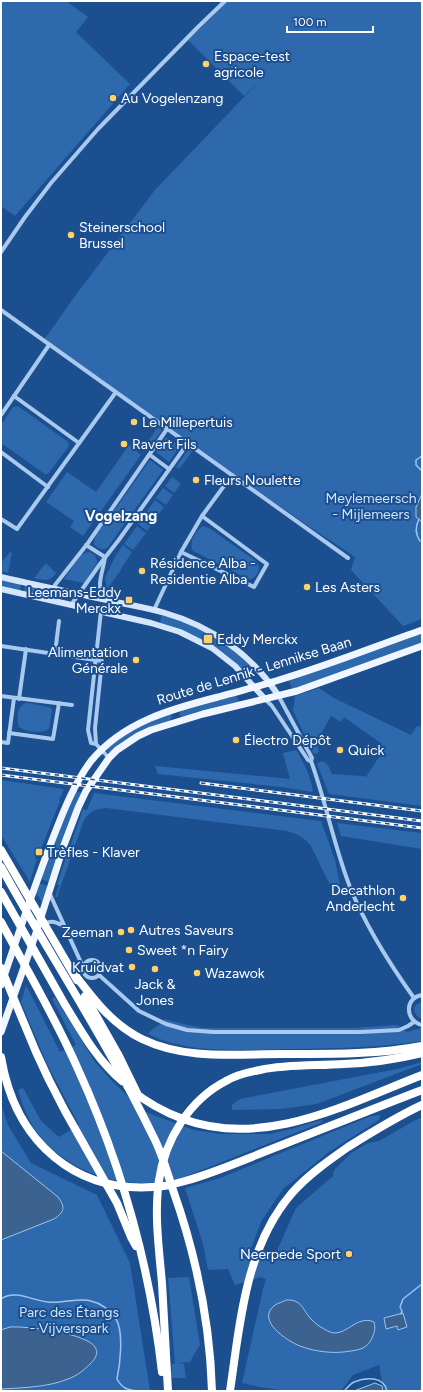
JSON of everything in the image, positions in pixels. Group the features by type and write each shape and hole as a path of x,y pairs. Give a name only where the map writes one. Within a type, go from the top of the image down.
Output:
{"highway":[{"path":"1,850 75,975 119,1056 151,1123 154,1136 186,1225 195,1262 207,1323 212,1391"},
{"path":"1,867 106,1047 154,1136"},
{"path":"2,894 86,1039 115,1076 148,1102 175,1116 190,1122 227,1129 246,1130 266,1128 315,1116 422,1074"},
{"path":"1,922 58,1027 78,1068 99,1118 116,1167 141,1253 159,1346 164,1391"},
{"path":"1,968 49,1080 117,1203 131,1237 141,1253"},
{"path":"75,975 94,1000 113,1020 133,1035 154,1045 180,1052 217,1055 345,1054 377,1053 422,1046"},
{"path":"168,1391 157,1202 160,1174 168,1148 182,1121 202,1098 226,1081 261,1069 289,1066 361,1063 422,1054"},
{"path":"1,1057 8,1087 23,1120 42,1146 55,1158 82,1175 112,1186 131,1188 166,1186 214,1172 422,1090"},
{"path":"230,1391 247,1288 253,1266 264,1237 275,1215 291,1194 306,1178 329,1160 394,1119 422,1105"}],"main road":[{"name":"Route de Lennik - Lennikse Baan","path":"1,985 42,867 68,803 76,785 92,761 108,744 128,729 152,717 173,709 270,682 422,630"},
{"name":"Route de Lennik - Lennikse Baan","path":"1,1031 78,808 86,791 107,761 128,743 151,730 196,716 297,691 422,646"}],"street":[{"path":"1,252 51,183 93,135 225,1"},
{"path":"1,310 348,558"},
{"path":"1,415 49,345"},
{"path":"1,519 17,529 116,392"},
{"path":"14,396 79,443"},
{"path":"50,600 55,585 86,545 167,429"},
{"path":"71,605 188,443"},
{"path":"1,452 48,487"},
{"path":"150,455 169,468"},
{"path":"154,610 181,552 202,516 232,475"},
{"path":"181,552 254,587 268,564 202,516"},
{"path":"86,545 105,557"},
{"path":"103,600 99,578 105,557"},
{"path":"1,576 172,615 203,627 228,642 258,669 270,682 312,758 311,761 346,875 364,918 378,944 414,998"},
{"path":"1,589 166,627 180,632 212,648 235,666 272,706 308,760 311,761"},
{"path":"101,611 88,730 91,743 96,744 107,761"},
{"path":"55,653 59,621"},
{"path":"1,646 102,661 95,728 96,744"},
{"path":"19,698 26,649"},
{"path":"1,696 72,705"},
{"path":"1,742 8,743 14,698"},
{"path":"10,734 53,739 59,703"},
{"path":"49,892 83,966 83,971 89,978 99,976"},
{"path":"35,936 43,925 48,922 58,923 64,926"},
{"path":"83,966 88,960 92,959 97,961 100,963 101,968 99,976"},
{"path":"99,976 139,1011 166,1024 187,1030 213,1032 360,1032 399,1030 414,1022"},
{"path":"422,995 414,998 408,1010 411,1019 422,1025"}],"green space":[{"path":"1,1 66,1 88,17 76,32 130,84 15,216 1,206"},
{"name":"Meylemeersch - Mijlemeers","path":"221,1 422,1 422,619 403,626 351,570 355,557 298,519 44,340 75,296 155,190 266,74 244,96 188,40 214,15"},
{"path":"18,406 68,442 69,446 48,474 45,474 1,443 1,425 13,407"},
{"path":"157,428 161,429 161,432 148,448 146,447 146,444"},
{"path":"166,437 180,446 169,462 156,452"},
{"path":"129,445 141,455 83,536 70,527 74,521 46,502 67,472 96,492"},
{"path":"189,449 192,451 191,453 180,468 176,468 177,465"},
{"path":"150,460 163,470 108,547 102,549 97,547 94,544 95,537"},
{"path":"172,477 181,484 174,493 165,486"},
{"path":"163,488 173,495 166,505 156,498"},
{"path":"155,500 164,507 147,531 138,524"},
{"path":"137,526 146,533 133,550 124,544"},
{"path":"203,526 209,528 256,561 259,566 257,574 253,578 248,579 193,551 191,544 192,541 198,530"},
{"path":"123,545 132,552 107,589 105,578 116,555"},
{"path":"10,552 12,553 8,573 1,571 1,563"},
{"path":"88,552 95,556 97,563 85,582 83,583 64,579 81,555"},
{"path":"46,563 56,573 54,576 46,580 34,578"},
{"path":"1,578 21,583 20,591 1,587"},
{"path":"25,583 49,591 47,597 24,592"},
{"path":"162,614 190,623 224,642 254,669 244,671 231,660 160,623"},
{"path":"422,633 422,643 293,689 288,680"},
{"path":"319,688 334,698 411,735 417,726 422,727 422,806 329,794 317,764 322,761 326,763 332,774 366,777 381,754 381,750 379,749 382,744 344,717 341,722 331,716 317,741 319,752 315,754 313,753 293,711 295,696"},
{"path":"236,696 240,702 183,717 179,714 182,709"},
{"path":"27,703 49,707 52,709 49,729 42,732 34,732 19,727 19,709"},
{"path":"171,714 172,717 170,721 112,753 107,752 108,747 139,726"},
{"path":"296,750 307,770 313,792 281,787 158,774 155,766 290,779 283,753"},
{"path":"1,780 64,789 41,849 39,848 35,858 37,859 30,882 1,835"},
{"path":"75,791 83,793 50,882 40,879"},
{"path":"94,793 321,821 335,860 340,885 333,885 329,883 311,846 303,838 291,832 106,808 94,811 84,820 57,897 55,897 59,885 57,884 83,809 87,810"},
{"path":"337,823 422,833 422,849 341,836"},
{"path":"39,883 48,886 43,904 36,893"},
{"path":"26,985 60,1052 76,1045 52,999 55,997 95,1062 143,1111 194,1130 220,1134 270,1134 321,1120 323,1122 184,1177 169,1181 153,1183 122,1182 93,1174 65,1159 47,1145 34,1128 22,1103 18,1090 23,1088 41,1121 59,1137 79,1125 47,1064 21,1002"},
{"path":"422,1001 422,1019 417,1016 414,1010 415,1006"},
{"path":"164,1019 203,1028 351,1028 397,1025 407,1032 422,1028 422,1041 390,1045 341,1048 234,1050 204,1049 172,1043 148,1034"},
{"path":"422,1062 422,1064 317,1104 281,1109 232,1110 232,1105 240,1099 397,1069"},
{"name":"Parc des Étangs - Vijverspark","path":"1,1104 8,1125 31,1163 97,1195 130,1263 150,1391 1,1391"},
{"name":"Neerpede Sport","path":"380,1115 379,1120 329,1152 283,1189 262,1220 247,1258 275,1255 296,1208 333,1176 334,1170 351,1153 368,1143 379,1141 422,1117 422,1391 384,1391 379,1365 353,1375 341,1391 303,1391 278,1389 242,1383 266,1279 261,1277 235,1285 228,1269 208,1270 203,1244 185,1188 220,1178 371,1116"},
{"path":"189,1277 200,1345 190,1362 179,1363 184,1364 186,1378 171,1378 172,1364 175,1364 168,1278"}],"shaded area":[{"path":"422,494 422,522 416,517 416,507"},
{"path":"1,1151 58,1197 62,1204 63,1210 54,1219 1,1240"},
{"path":"286,1300 295,1301 298,1303 314,1322 330,1332 341,1332 362,1321 368,1320 374,1322 375,1329 373,1336 365,1347 351,1351 325,1352 300,1346 281,1335 271,1323 269,1317 270,1311 275,1305"},
{"path":"403,1313 407,1327 398,1330 397,1326 386,1329 384,1318"},
{"path":"10,1327 42,1329 69,1334 89,1342 97,1351 96,1356 91,1363 80,1372 71,1378 60,1382 35,1387 1,1389 1,1330"},
{"path":"375,1383 382,1386 383,1391 354,1391"}],"waterway":[{"path":"422,456 416,460 416,465 422,471"},
{"path":"419,519 416,530 420,541"},
{"path":"401,1314 402,1311 400,1307 403,1299 422,1284"},
{"path":"1,1299 6,1296 18,1295 53,1302 87,1300 105,1307 116,1319 120,1332 120,1357 117,1379 125,1388 137,1391"},
{"path":"344,1391 354,1382 364,1379 378,1380 385,1386 387,1391"}],"railway":[{"path":"1,768 422,821"},
{"path":"1,775 422,828"},
{"path":"201,783 422,811"}],"place":[{"name":"Espace-test agricole","path":"206,64"},
{"name":"Au Vogelenzang","path":"113,98"},
{"name":"Steinerschool Brussel","path":"71,235"},
{"name":"Le Millepertuis","path":"134,422"},
{"name":"Ravert Fils","path":"124,444"},
{"name":"Fleurs Noulette","path":"196,480"},
{"name":"Résidence Alba - Residentie Alba","path":"142,571"},
{"name":"Les Asters","path":"307,587"},
{"name":"Leemans-Eddy Merckx","path":"129,600"},
{"name":"Eddy Merckx","path":"208,639"},
{"name":"Alimentation Générale","path":"136,660"},
{"name":"Électro Dépôt","path":"236,740"},
{"name":"Quick","path":"340,750"},
{"name":"Trèfles - Klaver","path":"39,852"},
{"name":"Decathlon Anderlecht","path":"403,898"},
{"name":"Autres Saveurs","path":"131,930"},
{"name":"Zeeman","path":"121,932"},
{"name":"Sweet *n Fairy","path":"129,950"},
{"name":"Kruidvat","path":"132,967"},
{"name":"Jack & Jones","path":"155,969"},
{"name":"Wazawok","path":"197,973"},
{"name":"Neerpede Sport","path":"349,1254"}],"district":[{"name":"Vogelzang","path":"121,516"}]}
